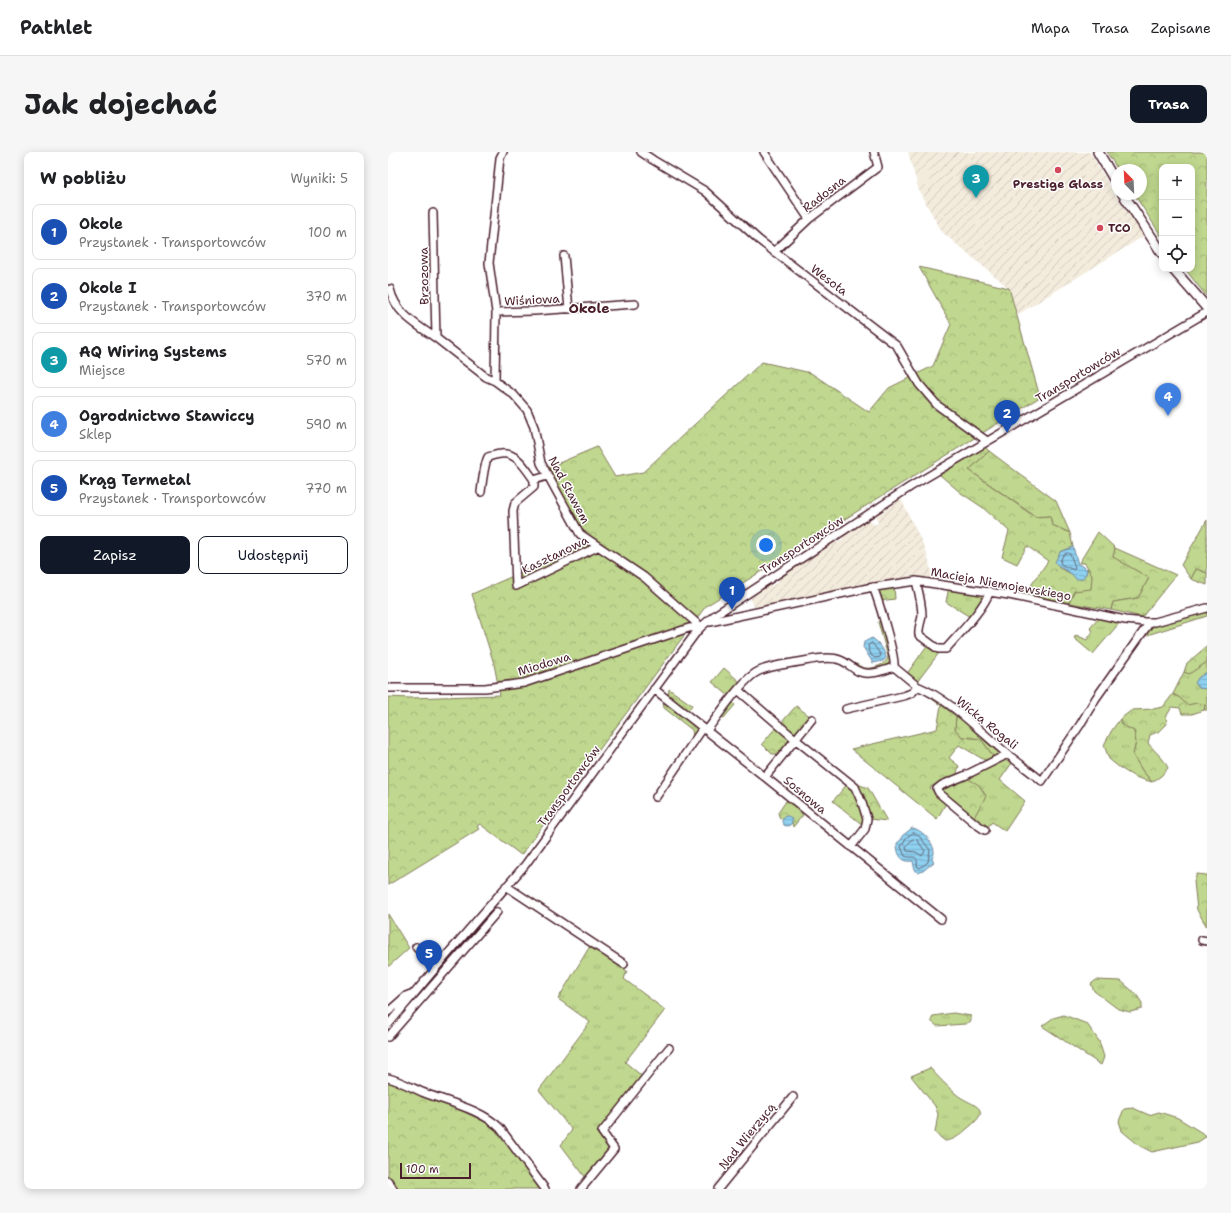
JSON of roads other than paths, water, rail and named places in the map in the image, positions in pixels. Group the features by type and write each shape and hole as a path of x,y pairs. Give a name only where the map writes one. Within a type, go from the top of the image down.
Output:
{"main road":[{"path":"1098,152 1111,174"},
{"path":"1128,200 1159,248"},
{"path":"1176,272 1207,308"}],"street":[{"path":"495,381 496,312 489,263 500,158 503,152"},
{"name":"Wesoła","path":"641,152 705,191 759,240 897,346 919,384 937,405 987,441"},
{"path":"764,152 809,219"},
{"name":"Radosna","path":"774,252 809,219 878,166 874,152"},
{"name":"Brzozowa","path":"433,213 436,338"},
{"name":"Wiśniowa","path":"564,256 568,309"},
{"name":"Brzozowa","path":"390,290 392,297 404,314 414,323 436,338 486,377 495,381"},
{"name":"Wiśniowa","path":"496,312 635,304"},
{"name":"Transportowców","path":"388,1024 525,865 654,689 704,625 735,602 910,488 1207,312"},
{"name":"Nad Stawem","path":"495,381 514,395 527,410 534,427 541,463 580,534 597,547 644,577 704,625"},
{"path":"481,492 488,457 502,454 514,456 534,480 547,476"},
{"name":"Kasztanowa","path":"534,480 534,487 515,503 516,586 597,547"},
{"path":"916,581 922,606 922,619 918,629 919,635 938,649 946,649 980,608 990,592"},
{"name":"Macieja Niemojewskiego","path":"704,625 746,614 873,587 916,581 990,592 1125,620 1150,622 1207,608"},
{"path":"656,797 705,729 738,690 758,672 773,667 814,659 832,658 840,660 857,671 864,673 873,673 894,667 895,663 890,642 873,587"},
{"path":"735,602 740,612 746,614"},
{"name":"Wicka Rogali","path":"894,667 917,686 927,690 962,715 1007,754 1042,781 1080,725 1096,698 1150,622"},
{"name":"Miodowa","path":"388,688 485,688 524,683 690,628 704,625"},
{"path":"846,709 908,695 915,691 917,686"},
{"name":"Sosnowa","path":"654,689 941,919"},
{"path":"738,690 795,739 855,787 867,819 865,829 851,847"},
{"path":"765,777 812,719"},
{"path":"985,830 939,793 937,789 942,785 964,776 1007,754"},
{"path":"506,886 624,964"},
{"path":"388,1037 497,912"},
{"path":"416,947 432,965 445,970"},
{"path":"388,1012 406,996 415,993"},
{"path":"581,1189 614,1149 602,1132 669,1048"},
{"path":"388,1078 402,1082 421,1091 464,1107 495,1122 545,1189"},
{"name":"Nad Wierzycą","path":"718,1189 793,1097"},
{"path":"388,1181 393,1189"}],"water":[{"path":"1073,547 1078,564 1087,569 1086,574 1082,579 1076,579 1055,562 1060,552"},
{"path":"872,638 879,644 884,652 886,658 883,661 873,663 863,647 864,642"},
{"path":"1207,672 1207,689 1199,688 1195,683 1198,678"},
{"path":"785,816 789,816 791,817 791,825 785,826 782,823 782,819"},
{"path":"912,828 921,832 929,840 934,850 932,858 934,862 918,873 914,868 913,861 905,861 900,857 897,847 897,843 902,839 902,836"}],"place":[{"name":"Prestige Glass","path":"1058,170"},
{"name":"AQ Wiring Systems","path":"976,198"},
{"name":"TCO","path":"1100,228"},
{"name":"Ogrodnictwo Stawiccy","path":"1168,416"},
{"name":"Okole I","path":"1007,433"},
{"name":"Okole","path":"732,610"},
{"name":"Krąg Termetal","path":"429,973"}],"district":[{"name":"Okole","path":"589,308"}]}
